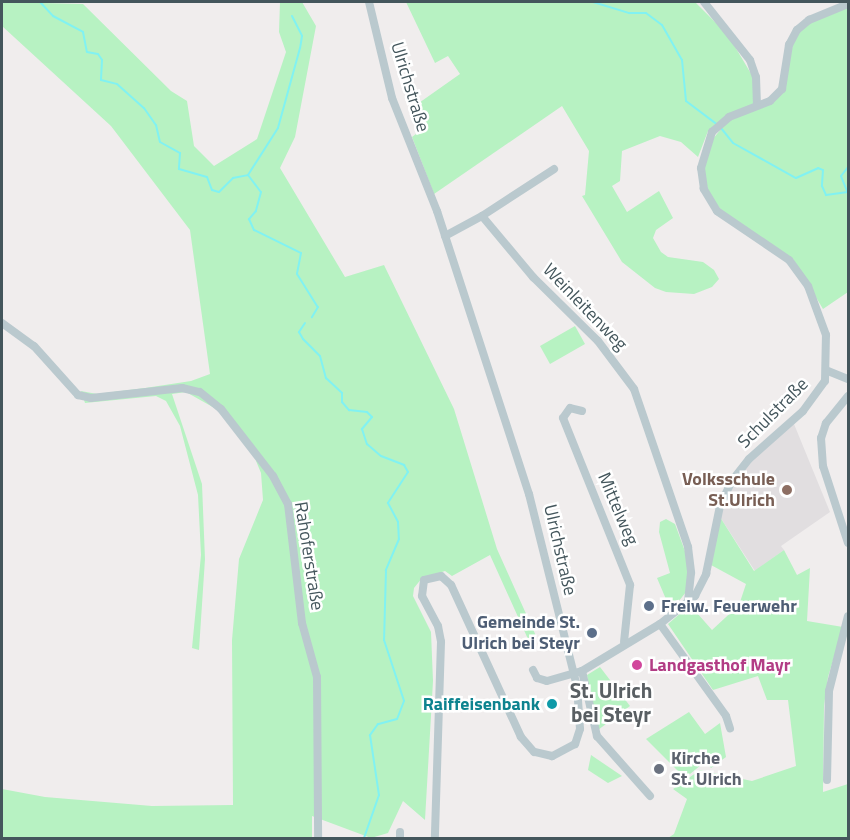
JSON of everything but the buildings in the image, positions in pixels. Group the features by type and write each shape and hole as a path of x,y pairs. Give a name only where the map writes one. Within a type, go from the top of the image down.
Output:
{"street":[{"name":"Ulrichstraße","path":"369,2 392,98 445,236 529,494 579,672 578,739 571,749 559,755 534,752 521,737 448,580 436,575 424,579 422,596 438,626 441,642 435,838"},
{"path":"704,2 750,60 756,77 757,105"},
{"name":"Schulstraße","path":"579,672 624,642 634,640 660,624 688,603 706,574 720,506 731,482 749,459 812,402 828,371 822,318 798,271 789,260 726,220 709,200 701,168 712,132 723,121 776,96 785,84 789,45 797,30 809,20 849,4"},
{"path":"445,236 482,216 555,169"},
{"name":"Weinleitenweg","path":"482,216 533,277 598,341 634,389 688,547 691,573 688,603"},
{"name":"Rahoferstraße","path":"2,322 34,346 78,396 91,398 182,388 200,392 221,409 273,476 288,504 302,623 317,677 318,838"},
{"path":"828,371 849,379"},
{"path":"849,396 826,423 821,438 823,466 849,543"},
{"name":"Mittelweg","path":"582,411 570,408 563,418 630,585 624,642"},
{"path":"827,780 829,691 849,616"},
{"path":"660,624 726,716 730,728"},
{"path":"534,670 543,681 579,672 597,736 650,796"}],"shaded area":[{"path":"794,424 830,512 781,546 784,550 755,571 720,517 729,491 749,462"}],"green space":[{"path":"2,2 83,4 171,91 187,101 194,146 214,166 257,139 286,52 279,32 280,2 302,2 316,26 295,137 280,168 345,277 384,265 454,409 497,549 536,636 528,639 490,555 452,576 445,571 422,578 414,588 413,596 431,632 433,681 425,820 403,801 388,833 371,838 312,816 312,838 2,838 2,789 45,797 152,806 233,805 232,640 239,559 263,500 261,473 254,456 218,410 186,392 172,394 202,484 205,559 199,650 192,648 201,555 198,495 180,426 166,401 156,396 85,403 81,391 97,394 145,388 191,381 210,374 190,230 111,126 2,26"},
{"path":"406,2 695,2 728,35 753,77 755,104 708,131 698,157 681,142 660,136 622,151 620,181 612,186 627,212 659,191 673,218 656,230 653,238 661,252 668,257 703,262 714,270 719,279 712,287 694,294 666,292 655,288 622,262 582,196 585,195 589,151 562,106 434,194 412,137 428,125 416,105 460,74 448,56 435,63"},
{"path":"848,6 848,292 823,309 793,259 723,212 709,195 703,167 712,140 726,123 783,90 793,44 800,31 816,19"},
{"path":"575,326 585,344 550,364 540,346"},
{"path":"720,517 754,571 784,550 797,575 810,568 807,621 843,627 828,677 824,706 823,792 848,784 848,838 668,838 674,834 687,799 673,789 700,770 752,781 796,766 788,700 767,700 758,676 713,690 668,624 690,605 712,630 739,605 746,584 711,565"},
{"path":"666,519 675,524 689,562 686,592 671,611 657,578 670,573 659,532 660,522"},
{"path":"600,667 630,706 598,730 587,675"},
{"path":"689,712 705,734 720,723 726,757 711,768 706,761 685,778 646,739"},
{"path":"591,755 622,776 608,783 588,770"}],"waterway":[{"path":"40,2 53,16 83,32 87,52 98,54 102,60 101,80 117,84 144,108 156,125 160,142 180,153 179,169 207,177 212,190 219,192 233,178 248,175"},
{"path":"593,2 629,13 646,13 662,25 682,60 686,101 716,124"},
{"path":"292,16 302,36 300,48 278,128 248,175 261,192 256,211 249,219 254,230 301,253 297,274 318,307 312,317"},
{"path":"721,128 733,143 796,178 818,168 823,170 822,186 826,195 848,192"},
{"path":"847,191 841,176 848,167"},
{"path":"305,323 299,332 320,356 326,378 342,393 342,402 349,410 367,412 372,417 362,429 367,444 381,456 404,465 408,472 388,503 398,522 399,539 386,570 384,640 404,701 397,719 378,724 370,735 379,795 364,838"}],"place":[{"name":"Volksschule St.Ulrich","path":"787,490"},
{"name":"Freiw. Feuerwehr","path":"649,606"},
{"name":"Gemeinde St. Ulrich bei Steyr","path":"592,633"},
{"name":"Landgasthof Mayr","path":"637,665"},
{"name":"Raiffeisenbank","path":"552,704"},
{"name":"Kirche St. Ulrich","path":"659,769"}],"district":[{"name":"St. Ulrich bei Steyr","path":"611,702"}]}
